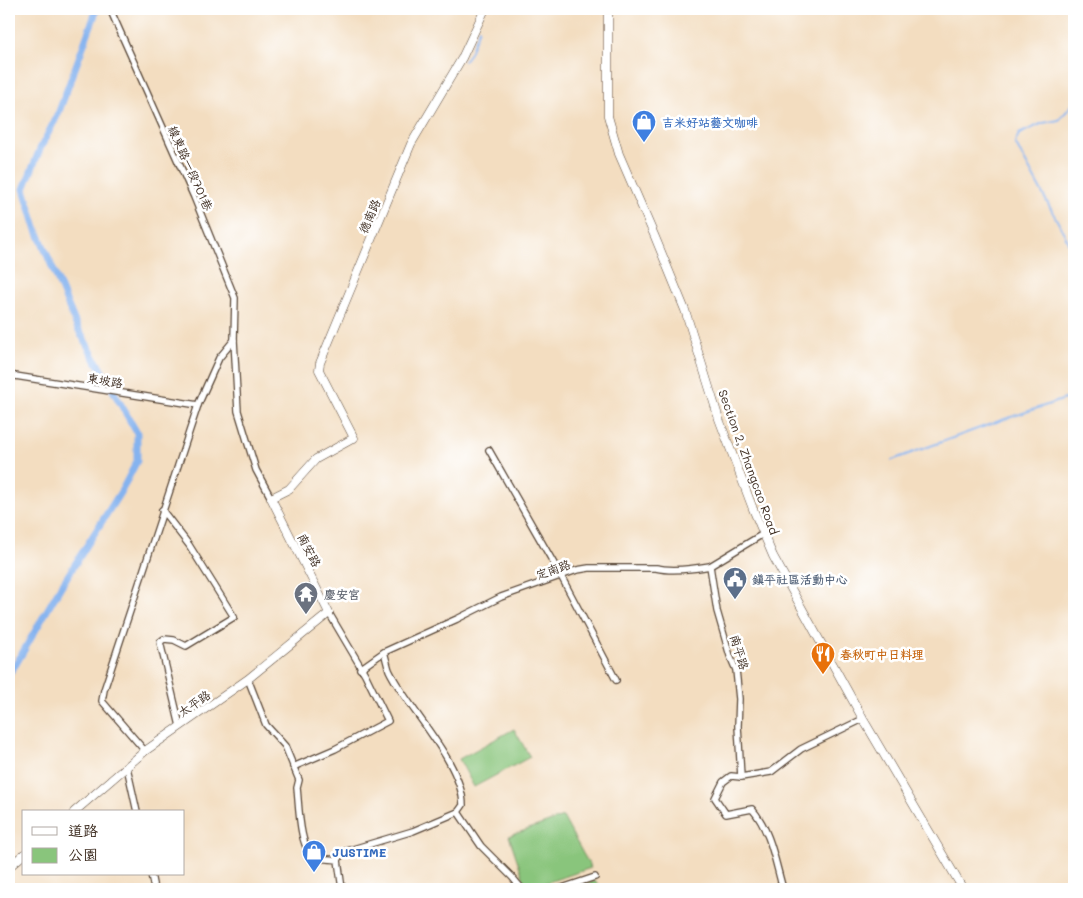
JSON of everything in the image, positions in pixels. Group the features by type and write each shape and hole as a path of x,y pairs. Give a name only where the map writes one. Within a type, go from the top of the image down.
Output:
{"street":[{"name":"線東路一段701巷","path":"110,9 194,197 235,298 234,340 238,411 256,470 271,498"},
{"name":"德南路","path":"271,498 289,489 316,459 354,438 319,370 320,363 411,144 462,58 485,9"},
{"name":"Section 2, Zhangcao Road","path":"608,9 608,116 618,154 658,243 685,310 719,419 763,534 773,556 863,719 963,889"},
{"path":"145,751 102,701 104,690 198,405 219,358 234,340"},
{"name":"東坡路","path":"9,375 198,405"},
{"path":"489,450 561,576 616,680"},
{"name":"南安路","path":"271,498 329,613"},
{"path":"162,510 189,545 234,617 186,646 174,640 164,639 160,642 180,726"},
{"name":"定南路","path":"360,668 384,652 501,597 577,570 589,568 656,568 664,570 710,566 763,534"},
{"name":"南平路","path":"710,566 717,611 736,670 739,699 738,726 741,776"},
{"path":"293,767 335,749 388,720 329,613"},
{"name":"太平路","path":"76,810 145,751 248,679 329,613"},
{"path":"342,889 338,860 343,852 413,831 458,812 463,805 461,784 390,670 384,652"},
{"path":"248,679 266,724 285,746 299,780 297,788 307,852 316,858 338,860"},
{"path":"783,889 768,836 755,813 752,810 726,814 715,798 722,782 731,776 771,772 801,749 863,719"},
{"path":"126,767 137,810"},
{"path":"458,812 481,846 522,889"},
{"path":"9,867 22,856"},
{"path":"151,876 154,889"},
{"path":"559,889 595,877"}],"green space":[{"path":"514,729 530,757 474,787 459,759"},
{"path":"563,817 591,868 527,889 509,836"},
{"path":"595,881 602,889 568,889"}],"waterway":[{"path":"9,673 123,488 137,461 137,433 77,327 36,228 24,189 40,149 58,114 97,9"},
{"path":"464,61 470,53 479,29"},
{"path":"1074,103 1059,120 1043,123 1019,134 1015,143 1074,255"},
{"path":"892,460 1074,396"}],"place":[{"name":"吉米好站藝文咖啡","path":"644,143"},
{"name":"鎮平社區活動中心","path":"735,600"},
{"name":"慶安宮","path":"306,615"},
{"name":"春秋町中日料理","path":"823,675"},
{"name":"JUSTIME","path":"314,873"}]}
